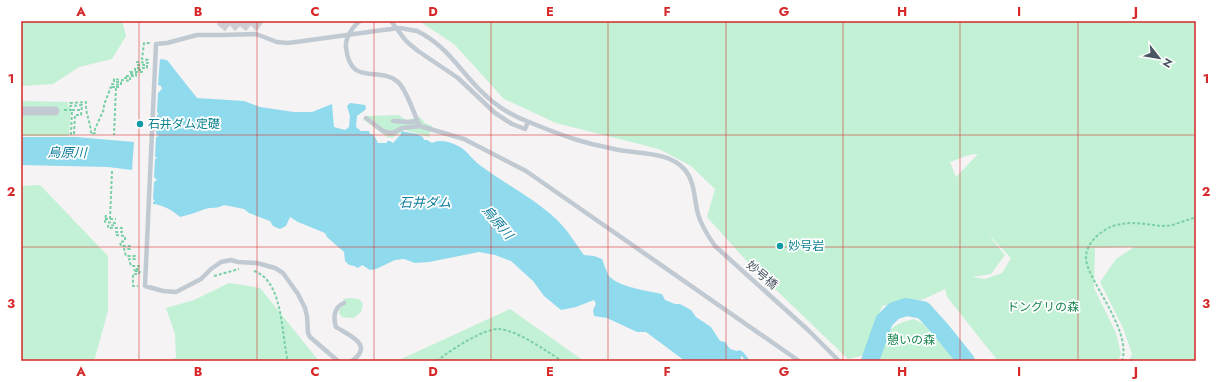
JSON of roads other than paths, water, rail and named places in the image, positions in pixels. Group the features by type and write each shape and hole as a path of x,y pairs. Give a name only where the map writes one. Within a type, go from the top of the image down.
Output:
{"street":[{"path":"21,111 55,111"}],"lane":[{"path":"360,21 354,26 346,43 347,54 353,68 360,73 388,77 403,87 420,126"},
{"path":"391,21 406,41 449,72 495,113 512,124 525,129 528,122"},
{"name":"妙号橋","path":"338,361 310,337 308,333 305,308 298,294 280,271 257,263 231,260 221,262 201,279 176,292 163,291 145,286 156,44 167,43 197,35 256,34 277,42 287,43 389,29 400,28 417,31 440,45 478,88 498,106 528,122 580,141 619,150 661,156 674,162 684,170 691,180 698,215 706,234 714,246 818,338 838,361"},
{"path":"366,118 383,131 390,133 402,128 420,126 464,139 526,171 799,361"},
{"path":"393,121 417,121"},
{"path":"344,303 337,308 334,315 334,320 336,327 358,340 360,350 352,361"}],"water":[{"name":"石井ダム","path":"160,59 167,60 197,98 244,101 260,107 294,112 312,112 332,104 334,127 345,130 349,127 350,116 347,106 350,103 365,105 365,110 357,116 356,127 361,131 369,131 378,143 387,143 387,141 390,141 393,143 401,134 401,131 417,134 423,137 424,140 432,143 439,141 452,143 458,146 490,173 547,211 564,227 584,255 602,259 609,276 613,280 626,286 662,294 665,300 675,304 680,304 691,310 696,317 711,327 720,341 725,342 730,349 737,351 740,350 750,361 744,361 743,357 741,356 741,361 732,361 732,356 723,359 724,361 685,361 646,332 637,332 607,318 594,316 593,310 596,304 594,300 576,307 561,310 544,296 533,281 511,261 495,255 479,252 429,262 415,263 404,259 395,260 376,269 370,270 362,265 358,268 349,265 345,261 344,252 327,237 325,233 298,222 290,217 286,226 280,229 273,226 270,221 249,213 244,209 224,205 180,217 167,208 153,204 155,201 153,199 154,182 157,180 154,177 155,159 157,158 155,156 156,137 159,136 156,134 157,115 159,114 157,112 158,93 162,89 161,86 158,85"},
{"path":"21,137 76,137 134,142 132,170 108,167 21,165"}],"waterway":[{"name":"烏原川","path":"870,361 884,321 894,311 906,307 923,310 966,361"},
{"name":"烏原川","path":"705,345 715,349 732,361"}],"place":[{"name":"石井ダム定礎","path":"140,124"},
{"name":"妙号岩","path":"780,246"}],"park label":[{"name":"ドングリの森","path":"1043,307"},
{"name":"憩いの森","path":"911,340"}]}
